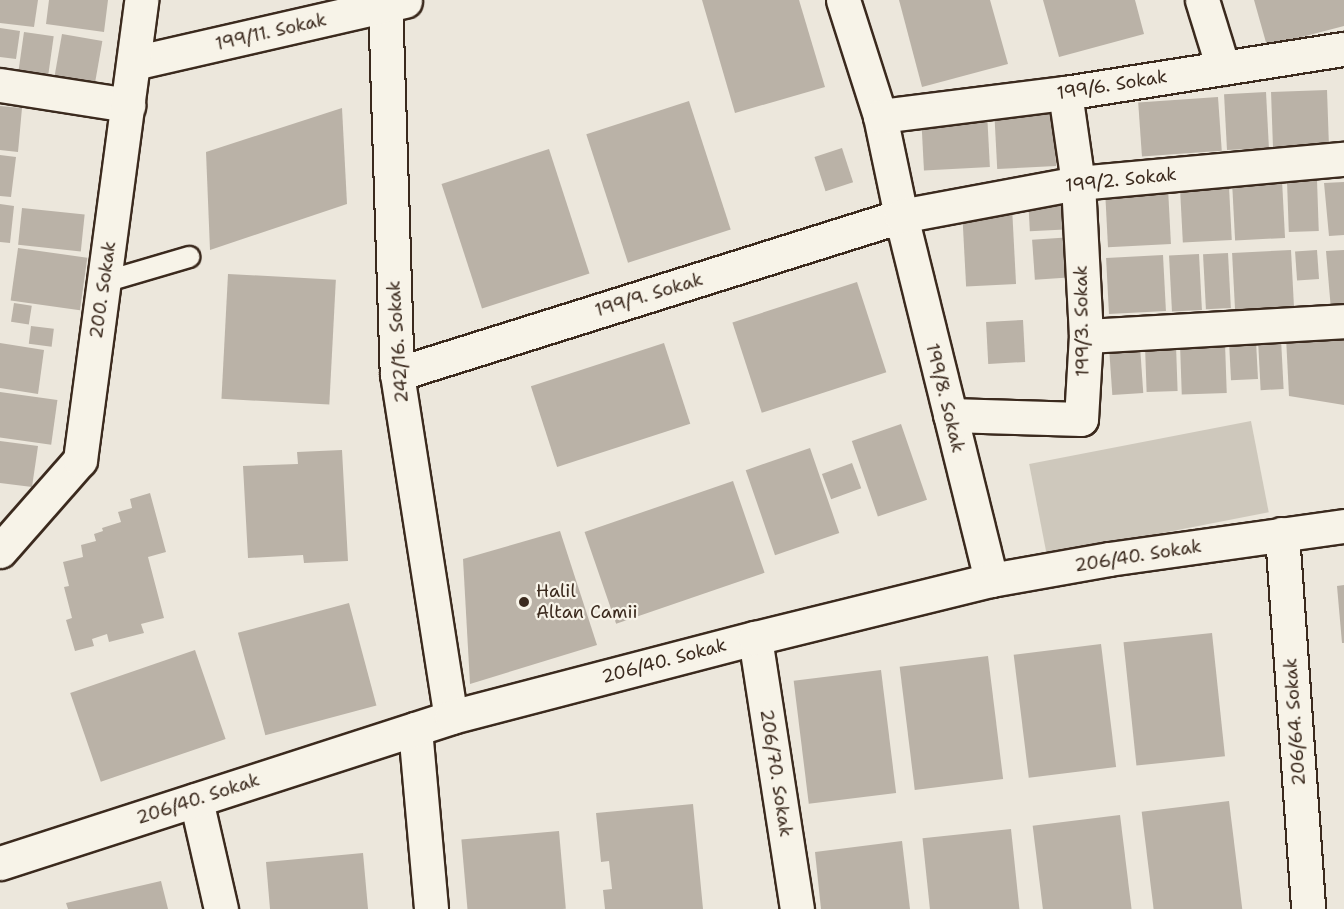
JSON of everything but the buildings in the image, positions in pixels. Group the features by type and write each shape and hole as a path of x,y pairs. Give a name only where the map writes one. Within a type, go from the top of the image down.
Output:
{"street":[{"name":"200. Sokak","path":"0,551 80,460 141,0"},
{"name":"199/8. Sokak","path":"843,0 880,116 900,216 991,580"},
{"path":"1202,0 1223,68"},
{"name":"199/11. Sokak","path":"134,63 392,2"},
{"name":"242/16. Sokak","path":"392,2 397,374 451,717"},
{"name":"199/6. Sokak","path":"880,116 1065,93 1344,49"},
{"path":"0,85 128,105"},
{"name":"199/3. Sokak","path":"950,415 1081,419 1086,336 1078,183 1065,93"},
{"name":"199/2. Sokak","path":"900,216 1078,183 1344,159"},
{"name":"199/9. Sokak","path":"397,374 900,216"},
{"path":"1086,336 1344,321"},
{"name":"206/40. Sokak","path":"0,863 451,717 755,638 991,580 1344,526"},
{"name":"206/64. Sokak","path":"1282,534 1308,909"},
{"name":"206/70. Sokak","path":"755,638 796,909"},
{"path":"415,729 431,909"},
{"path":"196,800 221,909"}],"lane":[{"path":"104,282 189,257"}],"shaded area":[{"path":"1251,421 1269,512 1047,555 1029,464"}],"place":[{"name":"Halil Altan Camii","path":"524,602"}]}
